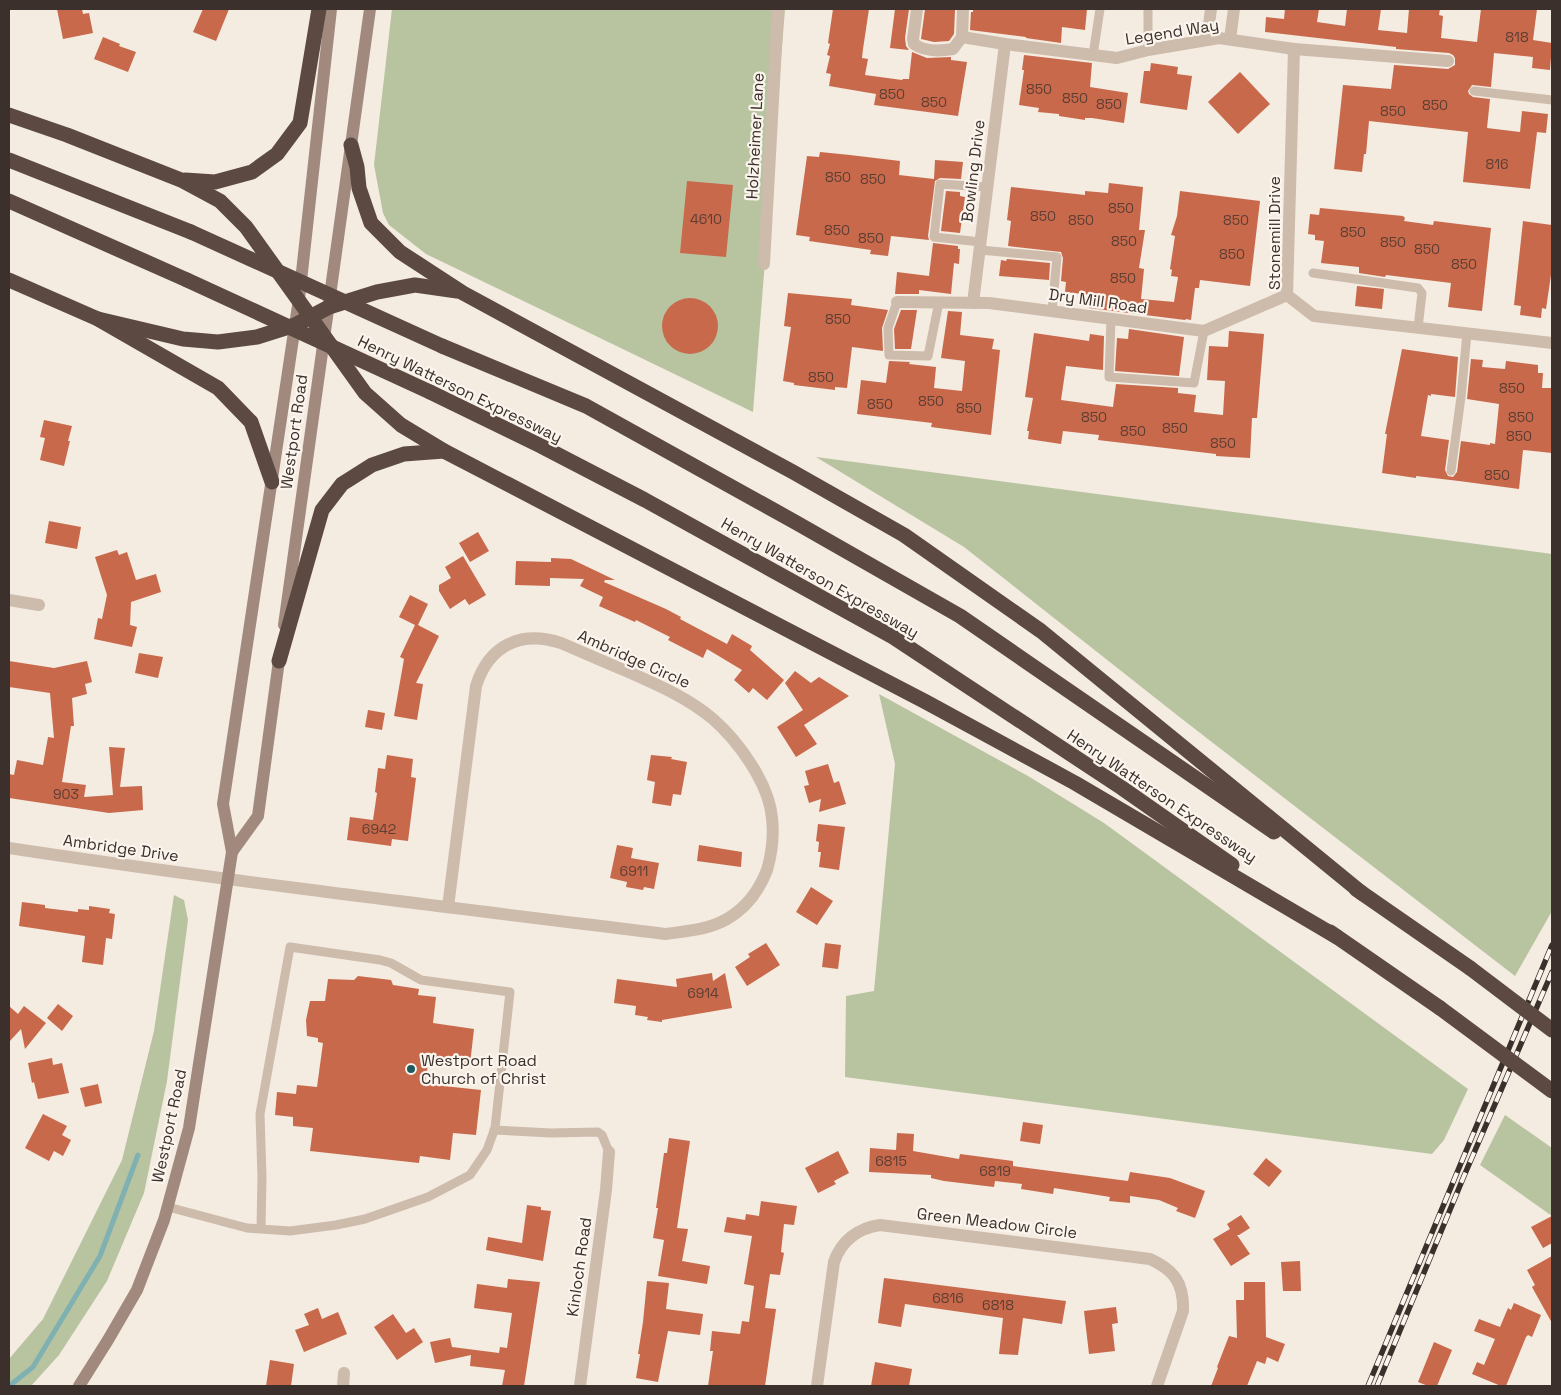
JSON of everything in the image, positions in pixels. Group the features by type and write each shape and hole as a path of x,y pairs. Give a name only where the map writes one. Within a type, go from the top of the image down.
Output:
{"highway":[{"path":"182,180 215,182 252,172 278,154 300,123 319,9"},
{"path":"9,115 67,135 182,180 220,201 246,227 365,393 401,425 444,451 926,702 1075,784 1338,938"},
{"path":"351,146 360,188 371,223 400,252 463,292 793,472 904,535 1041,630 1363,894"},
{"name":"Henry Watterson Expressway","path":"9,160 191,232 442,346 586,406 787,517 960,616 1470,968 1552,1030"},
{"name":"Henry Watterson Expressway","path":"9,201 187,280 430,392 533,442 645,500 893,637 1122,788 1440,1008 1552,1091"},
{"path":"9,280 98,319 218,388 251,422 272,482"},
{"path":"98,319 184,339 218,342 257,337 295,325 329,307 377,292 415,285 463,292"},
{"path":"279,661 322,510 342,484 372,465 404,454 444,451"}],"main road":[{"name":"Westport Road","path":"79,1386 137,1290 164,1220 189,1128 232,852 223,804 299,300 331,9"},
{"name":"Westport Road","path":"232,852 258,816 370,9"}],"street":[{"name":"Holzheimer Lane","path":"764,264 778,9"},
{"path":"917,9 914,44 918,47 938,51 953,49 962,37 963,9"},
{"path":"1207,40 1211,9"},
{"path":"1230,39 1234,9"},
{"name":"Legend Way","path":"962,37 1118,58 1148,50 1219,38 1294,49 1448,61"},
{"name":"Bowling Drive","path":"973,303 1005,44"},
{"name":"Stonemill Drive","path":"1294,49 1287,295 1314,316 1552,343"},
{"path":"1204,331 1287,295"},
{"name":"Dry Mill Road","path":"897,302 989,303 1204,331"},
{"path":"9,600 39,605"},
{"name":"Ambridge Circle","path":"228,880 665,934 687,931 710,927 741,909 755,894 764,879 774,838 772,816 765,791 751,764 731,737 688,700 665,688 548,639 532,638 515,642 500,648 491,656 484,665 476,686 448,907"},
{"name":"Ambridge Drive","path":"9,848 228,880"},
{"name":"Kinloch Road","path":"580,1386 610,1152"},
{"name":"Green Meadow Circle","path":"818,1386 834,1262 844,1243 850,1237 865,1229 880,1225 1150,1259 1163,1264 1180,1284 1184,1300 1183,1311 1156,1386"},
{"path":"343,1386 344,1373"}],"lane":[{"path":"1093,55 1100,9"},
{"path":"1148,9 1148,50"},
{"path":"1474,91 1552,100"},
{"path":"987,187 940,184 934,237 980,246 1057,257 1052,311"},
{"path":"1313,273 1418,288 1422,293 1418,328"},
{"path":"897,302 888,328 889,355 928,356 940,302"},
{"path":"1111,319 1109,377 1194,383 1204,331"},
{"path":"1451,471 1467,333"},
{"path":"168,1207 248,1228 261,1230 290,1231 365,1219 428,1197 470,1175 487,1150 494,1130 510,992 421,980 391,963 380,960 290,947 260,1114 261,1230"},
{"path":"494,1130 551,1133 598,1132 610,1152"}],"green space":[{"path":"392,9 785,9 753,412 426,254 389,225 383,213 374,165"},
{"path":"816,457 1552,554 1552,911 1515,976 1182,719 964,547"},
{"path":"879,694 1028,776 1104,823 1468,1089 1444,1140 1432,1154 845,1077 846,996 874,991 895,764"},
{"path":"174,895 184,900 188,920 167,1081 144,1193 107,1281 59,1355 31,1386 9,1386 9,1359 43,1319 122,1160 154,1031"},
{"path":"1505,1115 1552,1148 1552,1216 1480,1165"}],"building":[{"path":"57,9 82,9 83,14 89,13 93,33 63,39"},
{"path":"203,9 229,9 216,41 193,32"},
{"path":"833,9 869,9 862,58 868,59 865,75 902,80 909,79 912,52 927,58 951,57 951,60 967,62 958,116 874,105 876,94 829,86 831,74 826,73 830,56 827,55 830,44 828,43"},
{"path":"895,9 909,9 905,38 906,46 909,50 890,48"},
{"path":"925,9 955,10 954,34 949,41 934,42 921,39"},
{"path":"973,9 1087,9 1085,30 1062,27 1061,43 970,30 971,12 973,12"},
{"path":"1285,9 1319,9 1317,22 1345,26 1347,9 1381,9 1378,30 1407,33 1409,9 1440,9 1439,15 1443,16 1441,38 1477,42 1481,9 1537,9 1533,40 1552,43 1550,70 1532,68 1533,57 1494,53 1491,87 1472,85 1468,91 1473,97 1490,99 1487,128 1520,132 1522,111 1548,114 1546,133 1537,132 1530,189 1463,182 1468,132 1369,121 1366,154 1364,154 1362,172 1334,169 1343,85 1391,89 1394,65 1448,69 1455,65 1455,58 1449,53 1396,49 1396,47 1265,32 1266,17 1284,19"},
{"path":"103,37 120,44 119,46 136,52 128,72 94,59"},
{"path":"1024,55 1092,63 1090,87 1128,93 1124,123 1092,118 1085,118 1085,120 1059,116 1059,114 1038,112 1039,108 1019,105"},
{"path":"1151,63 1178,67 1177,74 1192,76 1187,110 1140,103 1144,71 1150,71"},
{"path":"1240,72 1270,104 1238,134 1208,102"},
{"path":"820,152 900,161 899,175 934,179 935,160 963,162 961,179 940,178 935,181 929,240 891,236 888,256 870,254 871,250 809,241 810,237 796,235 807,156 819,157"},
{"path":"687,181 733,185 726,257 680,253"},
{"path":"1109,183 1143,187 1139,230 1145,230 1139,268 1144,269 1141,299 1174,302 1178,277 1171,276 1172,270 1170,269 1175,236 1171,235 1177,216 1180,191 1260,201 1250,286 1200,280 1199,288 1195,288 1191,320 1089,308 1091,295 1065,292 1066,282 1061,281 1063,258 1061,252 1008,246 1011,221 1007,220 1011,187 1085,195 1085,191 1108,193"},
{"path":"946,191 960,192 960,196 965,197 960,233 941,231"},
{"path":"1320,208 1403,216 1405,218 1404,221 1433,225 1434,221 1491,228 1482,311 1448,307 1451,283 1359,273 1359,267 1321,263 1324,241 1315,240 1315,235 1308,234 1310,214 1319,215"},
{"path":"1523,221 1552,225 1552,268 1546,309 1542,308 1541,318 1520,315 1521,306 1514,305"},
{"path":"933,243 958,246 958,249 960,249 959,264 954,263 951,294 919,290 919,294 895,294 897,272 929,276"},
{"path":"1007,259 1050,263 1049,280 999,276 1001,260 1006,261"},
{"path":"1357,286 1384,289 1382,309 1355,306"},
{"path":"788,293 852,299 851,305 888,310 882,328 883,351 852,347 847,388 835,387 835,390 794,385 794,383 783,381 791,327 784,326"},
{"path":"690,298 701,300 710,306 716,315 718,326 716,337 710,346 701,352 690,354 679,352 670,346 664,337 662,326 664,315 670,306 679,300"},
{"path":"901,310 917,310 911,349 895,349 894,329"},
{"path":"948,311 962,312 960,335 994,339 992,349 1000,350 991,435 931,427 932,423 857,414 861,380 886,383 889,361 910,362 909,364 936,367 934,388 962,391 965,361 941,358"},
{"path":"1129,329 1184,337 1179,376 1115,371 1117,338 1128,339"},
{"path":"1229,331 1264,334 1257,418 1252,418 1250,458 1216,456 1216,454 1098,440 1099,435 1063,431 1061,444 1028,439 1029,431 1027,431 1033,398 1025,397 1034,333 1089,341 1090,334 1104,336 1103,370 1066,366 1061,400 1113,407 1116,384 1178,388 1178,393 1196,395 1194,412 1223,415 1225,381 1207,380 1209,346 1228,347"},
{"path":"1402,349 1458,357 1455,397 1428,395 1421,436 1449,440 1445,470 1448,476 1453,477 1457,472 1461,441 1495,444 1499,404 1467,399 1471,359 1483,360 1482,367 1505,369 1506,361 1538,365 1538,373 1543,373 1542,388 1552,388 1552,453 1523,450 1519,489 1382,473 1387,434 1385,434"},
{"path":"44,420 72,426 64,466 40,460 45,438 40,437"},
{"path":"49,521 81,527 77,549 45,543"},
{"path":"478,532 489,551 470,562 459,543"},
{"path":"117,550 119,555 127,552 136,580 156,574 161,592 131,602 130,625 137,627 132,647 94,639 98,618 102,619 107,595 95,557"},
{"path":"463,556 486,595 469,605 465,599 450,609 439,591 439,585 451,578 445,567"},
{"path":"551,558 571,559 615,580 605,580 604,582 666,609 681,617 680,619 727,644 732,634 752,646 750,650 784,680 767,700 753,688 749,693 734,680 742,670 707,649 703,658 668,640 670,637 636,620 635,622 599,606 603,597 580,586 584,579 550,578 550,586 515,585 516,561 551,562"},
{"path":"410,595 428,604 418,625 439,636 416,683 423,684 417,720 394,716 404,659 400,657 415,625 399,617"},
{"path":"139,653 163,657 158,678 135,673"},
{"path":"9,661 54,668 87,661 92,682 85,684 87,694 72,698 74,726 71,726 62,782 86,785 84,797 113,795 109,747 125,748 120,787 142,786 143,810 109,813 9,798 9,774 14,775 17,760 43,765 48,737 54,738 50,693 9,687"},
{"path":"795,671 811,683 819,677 849,696 804,725 817,744 796,757 777,727 803,710 785,683"},
{"path":"368,710 385,713 382,730 365,727"},
{"path":"387,755 413,759 411,777 416,778 408,841 392,839 391,846 347,840 350,817 373,820 378,768 385,769"},
{"path":"651,755 672,757 671,759 687,762 681,795 673,794 671,806 652,803 655,782 647,780"},
{"path":"828,764 834,783 839,781 846,804 819,812 821,799 809,803 804,786 809,785 805,771"},
{"path":"818,824 845,827 839,870 819,867 821,852 818,852 819,842 816,841"},
{"path":"617,845 633,848 631,858 659,863 654,889 644,887 643,890 626,887 627,882 610,878"},
{"path":"699,845 742,852 741,867 697,861"},
{"path":"811,887 833,901 817,925 796,912"},
{"path":"22,902 45,905 45,908 78,912 78,909 89,910 89,906 110,909 109,913 115,914 112,939 106,938 103,965 82,962 85,936 19,926"},
{"path":"766,943 780,965 747,986 735,967 750,957 748,954"},
{"path":"825,943 841,945 838,969 822,967"},
{"path":"712,973 713,981 725,973 732,1008 662,1020 662,1022 647,1020 648,1017 635,1015 636,1006 614,1003 617,979 677,987 676,979"},
{"name":"Westport Road Church of Christ","path":"358,976 391,980 393,985 419,989 418,995 436,997 433,1023 474,1029 470,1064 429,1058 425,1084 481,1090 476,1135 453,1133 450,1160 420,1156 419,1163 310,1151 313,1128 293,1126 293,1117 275,1115 277,1092 296,1094 297,1085 317,1087 323,1043 318,1042 318,1038 307,1036 306,1020 310,1001 325,1001 328,979 354,980"},
{"path":"58,1004 73,1016 62,1031 47,1018"},
{"path":"9,1006 18,1014 24,1006 46,1023 25,1049 21,1029 9,1042"},
{"path":"52,1058 53,1065 62,1063 69,1093 38,1099 28,1063"},
{"path":"98,1084 102,1103 85,1107 80,1088"},
{"path":"43,1114 67,1126 62,1135 71,1140 63,1156 54,1151 49,1161 25,1148"},
{"path":"1023,1122 1043,1125 1040,1144 1020,1141"},
{"path":"897,1133 914,1134 913,1151 959,1159 960,1154 1013,1161 1013,1166 1128,1181 1130,1172 1170,1178 1205,1191 1195,1218 1176,1211 1178,1208 1159,1200 1130,1196 1130,1203 1109,1201 1110,1197 1054,1188 1053,1194 1021,1189 1022,1184 995,1181 994,1187 944,1181 931,1178 931,1175 869,1172 870,1148 896,1150"},
{"path":"669,1138 690,1141 677,1228 688,1229 682,1261 710,1266 707,1284 658,1276 664,1240 653,1238 664,1153 667,1153"},
{"path":"838,1151 849,1173 834,1181 836,1184 818,1193 805,1168"},
{"path":"1266,1158 1282,1171 1269,1187 1253,1174"},
{"path":"761,1201 797,1206 794,1225 784,1224 781,1252 784,1253 780,1275 770,1274 765,1308 776,1309 765,1386 708,1386 713,1351 710,1351 712,1331 740,1334 742,1321 749,1322 754,1286 744,1284 752,1236 724,1232 727,1217 745,1220 746,1214 759,1216"},
{"path":"527,1205 551,1211 543,1261 486,1250 488,1237 522,1243"},
{"path":"1241,1215 1250,1228 1237,1235 1250,1254 1231,1266 1213,1239 1230,1229 1227,1224"},
{"path":"1552,1216 1552,1243 1543,1248 1531,1227"},
{"path":"1552,1256 1552,1323 1532,1287 1535,1285 1527,1270"},
{"path":"1300,1261 1301,1291 1283,1291 1281,1262"},
{"path":"884,1278 1066,1301 1062,1324 1023,1318 1018,1355 999,1354 1003,1318 905,1304 901,1327 878,1323"},
{"path":"508,1279 540,1282 524,1386 502,1386 505,1370 470,1366 471,1355 435,1363 430,1342 450,1338 452,1347 499,1353 500,1347 507,1348 512,1313 474,1308 477,1284 507,1288"},
{"path":"647,1281 669,1283 666,1309 703,1314 700,1335 668,1331 658,1382 636,1378"},
{"path":"1244,1282 1265,1282 1266,1337 1285,1344 1278,1362 1267,1357 1265,1364 1257,1361 1247,1386 1211,1386 1229,1336 1237,1338 1236,1300 1244,1300"},
{"path":"1514,1303 1541,1315 1532,1337 1528,1335 1526,1337 1506,1386 1501,1386 1472,1374 1477,1362 1484,1365 1495,1339 1474,1331 1479,1319 1500,1327 1508,1308 1511,1310"},
{"path":"1116,1307 1118,1323 1112,1324 1115,1351 1089,1354 1084,1311"},
{"path":"318,1308 322,1319 338,1312 347,1334 304,1352 295,1330 309,1325 304,1314"},
{"path":"393,1314 406,1333 414,1328 423,1342 397,1360 374,1327"},
{"path":"1434,1342 1452,1350 1437,1386 1428,1386 1418,1382"},
{"path":"270,1360 294,1364 291,1386 266,1386"},
{"path":"875,1362 912,1369 909,1386 871,1386"}],"waterway":[{"path":"9,1386 33,1367 100,1256 138,1155"}],"railway":[{"path":"1368,1386 1552,945"},
{"path":"1377,1386 1464,1176 1552,972"}],"place":[{"name":"Westport Road Church of Christ","path":"411,1069"}]}
